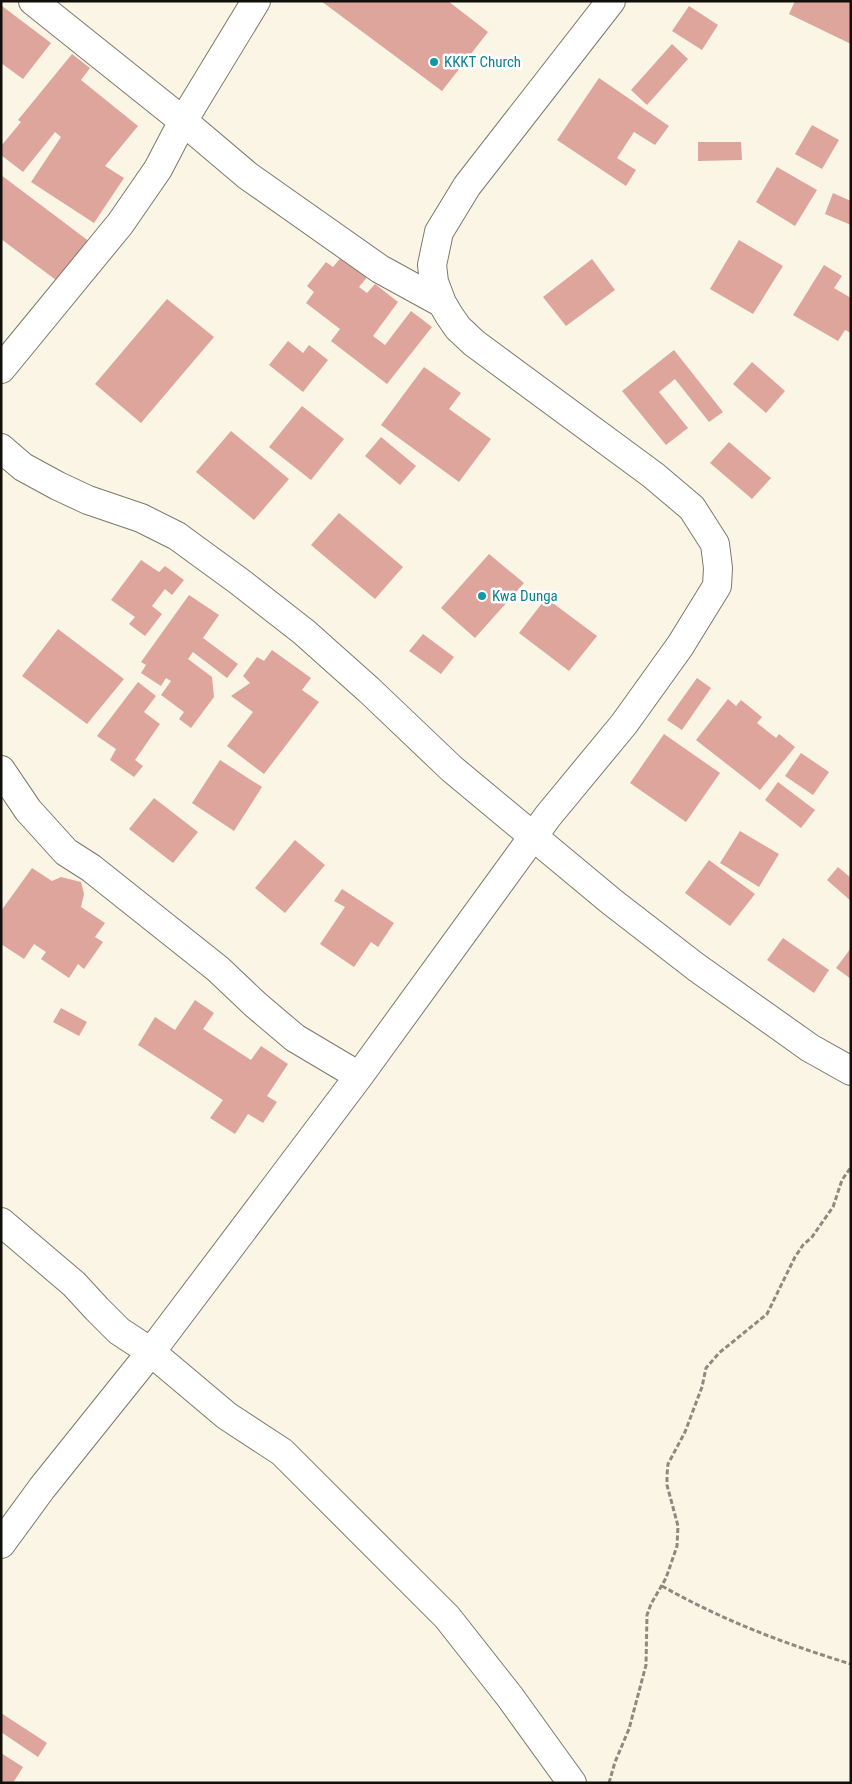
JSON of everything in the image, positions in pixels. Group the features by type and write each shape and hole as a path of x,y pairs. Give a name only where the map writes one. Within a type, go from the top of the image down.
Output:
{"street":[{"path":"33,1 183,120 248,176 380,269 442,303"},
{"path":"1,369 120,224 158,169 183,120 256,1"},
{"path":"1,1544 48,1480 151,1352 358,1076 533,836 624,724 680,646 718,586 715,544 692,508 653,475 474,343 458,328 442,303 434,282 432,265 439,232 467,186 611,1"},
{"path":"1,448 23,467 58,486 88,500 141,518 177,536 232,576 304,632 369,690 452,769 612,902 696,967 810,1048 851,1071"},
{"path":"1,770 28,810 66,852 91,868 218,969 295,1038 358,1076"},
{"path":"1,1222 74,1284 96,1310 119,1332 151,1352 227,1416 282,1452 447,1617 510,1697 572,1783"}],"path":[{"path":"609,1783 615,1762 629,1729 646,1665 647,1615 674,1558 678,1526 666,1475 668,1464 685,1432 702,1387 706,1368 719,1353 767,1314 795,1257 833,1207 842,1180 851,1167"},
{"path":"662,1586 724,1618 758,1630 783,1642 851,1664"}],"building":[{"name":"KKKT Church","path":"321,1 448,1 488,32 442,91"},
{"path":"795,1 851,1 851,44 789,14"},
{"path":"2,6 51,43 23,79 1,63"},
{"path":"689,6 718,25 702,50 672,31"},
{"path":"672,44 688,59 647,105 631,90"},
{"path":"72,54 90,68 81,80 138,126 105,166 124,178 94,223 31,182 61,137 55,132 23,172 1,155 1,146 21,122 18,120"},
{"path":"599,78 669,126 655,145 634,132 617,158 636,170 626,186 557,140"},
{"path":"812,125 839,140 822,169 795,154"},
{"path":"698,142 741,142 742,160 698,161"},
{"path":"777,167 817,190 795,226 756,202"},
{"path":"1,175 90,242 60,283 1,239"},
{"path":"833,193 851,201 851,225 825,214"},
{"path":"739,240 783,266 753,314 710,289"},
{"path":"343,255 369,275 359,287 367,293 375,284 398,302 373,336 385,345 411,311 432,327 387,384 331,341 340,329 306,303 314,292 307,286 326,262 333,267"},
{"path":"592,259 615,290 566,326 543,297"},
{"path":"824,265 842,276 834,288 851,298 851,333 845,330 838,341 793,315"},
{"path":"167,299 214,337 141,423 95,384"},
{"path":"288,341 303,353 309,345 328,360 303,392 269,365"},
{"path":"674,350 723,412 709,422 675,379 659,392 688,428 666,445 622,391"},
{"path":"752,362 785,391 766,413 733,384"},
{"path":"424,367 461,393 449,409 491,439 459,482 381,425"},
{"path":"302,406 344,439 311,480 269,447"},
{"path":"231,431 289,479 254,520 196,472"},
{"path":"381,437 416,466 400,485 365,456"},
{"path":"729,442 771,478 752,499 710,463"},
{"path":"339,513 403,567 375,599 311,545"},
{"name":"Kwa Dunga","path":"489,554 524,583 475,638 441,608"},
{"path":"141,560 159,572 165,566 184,580 172,595 165,589 152,606 162,614 145,636 129,624 135,617 111,600"},
{"path":"189,595 219,615 203,638 238,664 227,678 193,652 188,659 212,677 214,697 191,728 179,719 184,712 161,695 171,681 166,678 161,686 141,673 146,665 141,662"},
{"name":"Kwa Dunga","path":"546,598 597,636 569,671 519,633"},
{"path":"58,629 124,679 87,724 22,676"},
{"path":"423,634 454,657 441,674 409,651"},
{"path":"272,650 311,678 302,690 319,702 264,774 227,746 253,712 231,696 250,683 243,676 257,657 264,661"},
{"path":"697,678 711,688 682,730 667,720"},
{"path":"138,682 156,696 144,712 160,724 135,760 143,766 134,777 110,760 116,749 97,736"},
{"path":"728,699 736,706 741,700 762,717 757,723 776,738 779,734 795,747 760,790 696,740"},
{"path":"664,734 720,773 686,822 630,783"},
{"path":"801,753 829,772 813,795 785,776"},
{"path":"220,760 262,787 234,831 192,803"},
{"path":"778,782 815,810 801,828 765,800"},
{"path":"154,798 198,832 173,863 129,829"},
{"path":"740,831 779,854 759,887 720,863"},
{"path":"295,840 325,865 285,913 255,888"},
{"path":"709,860 755,894 730,926 685,893"},
{"path":"838,867 851,878 851,901 827,880"},
{"path":"32,868 52,881 61,877 81,882 84,894 81,907 105,923 95,937 103,942 84,969 78,964 69,978 41,959 46,952 34,944 24,959 1,944 1,911"},
{"path":"342,889 394,923 378,947 371,942 354,967 320,944 345,907 334,901"},
{"path":"783,938 829,970 814,993 767,960"},
{"path":"851,948 851,979 836,968"},
{"path":"195,1000 214,1013 203,1029 251,1060 261,1046 288,1064 267,1096 277,1102 263,1123 248,1114 235,1134 210,1118 223,1100 138,1045 155,1017 175,1030"},
{"path":"61,1008 87,1022 79,1036 53,1022"},
{"path":"1,1713 47,1743 38,1757 1,1732"},
{"path":"1,1753 23,1767 13,1783 1,1783"}],"place":[{"name":"KKKT Church","path":"434,62"},
{"name":"Kwa Dunga","path":"482,596"}]}
